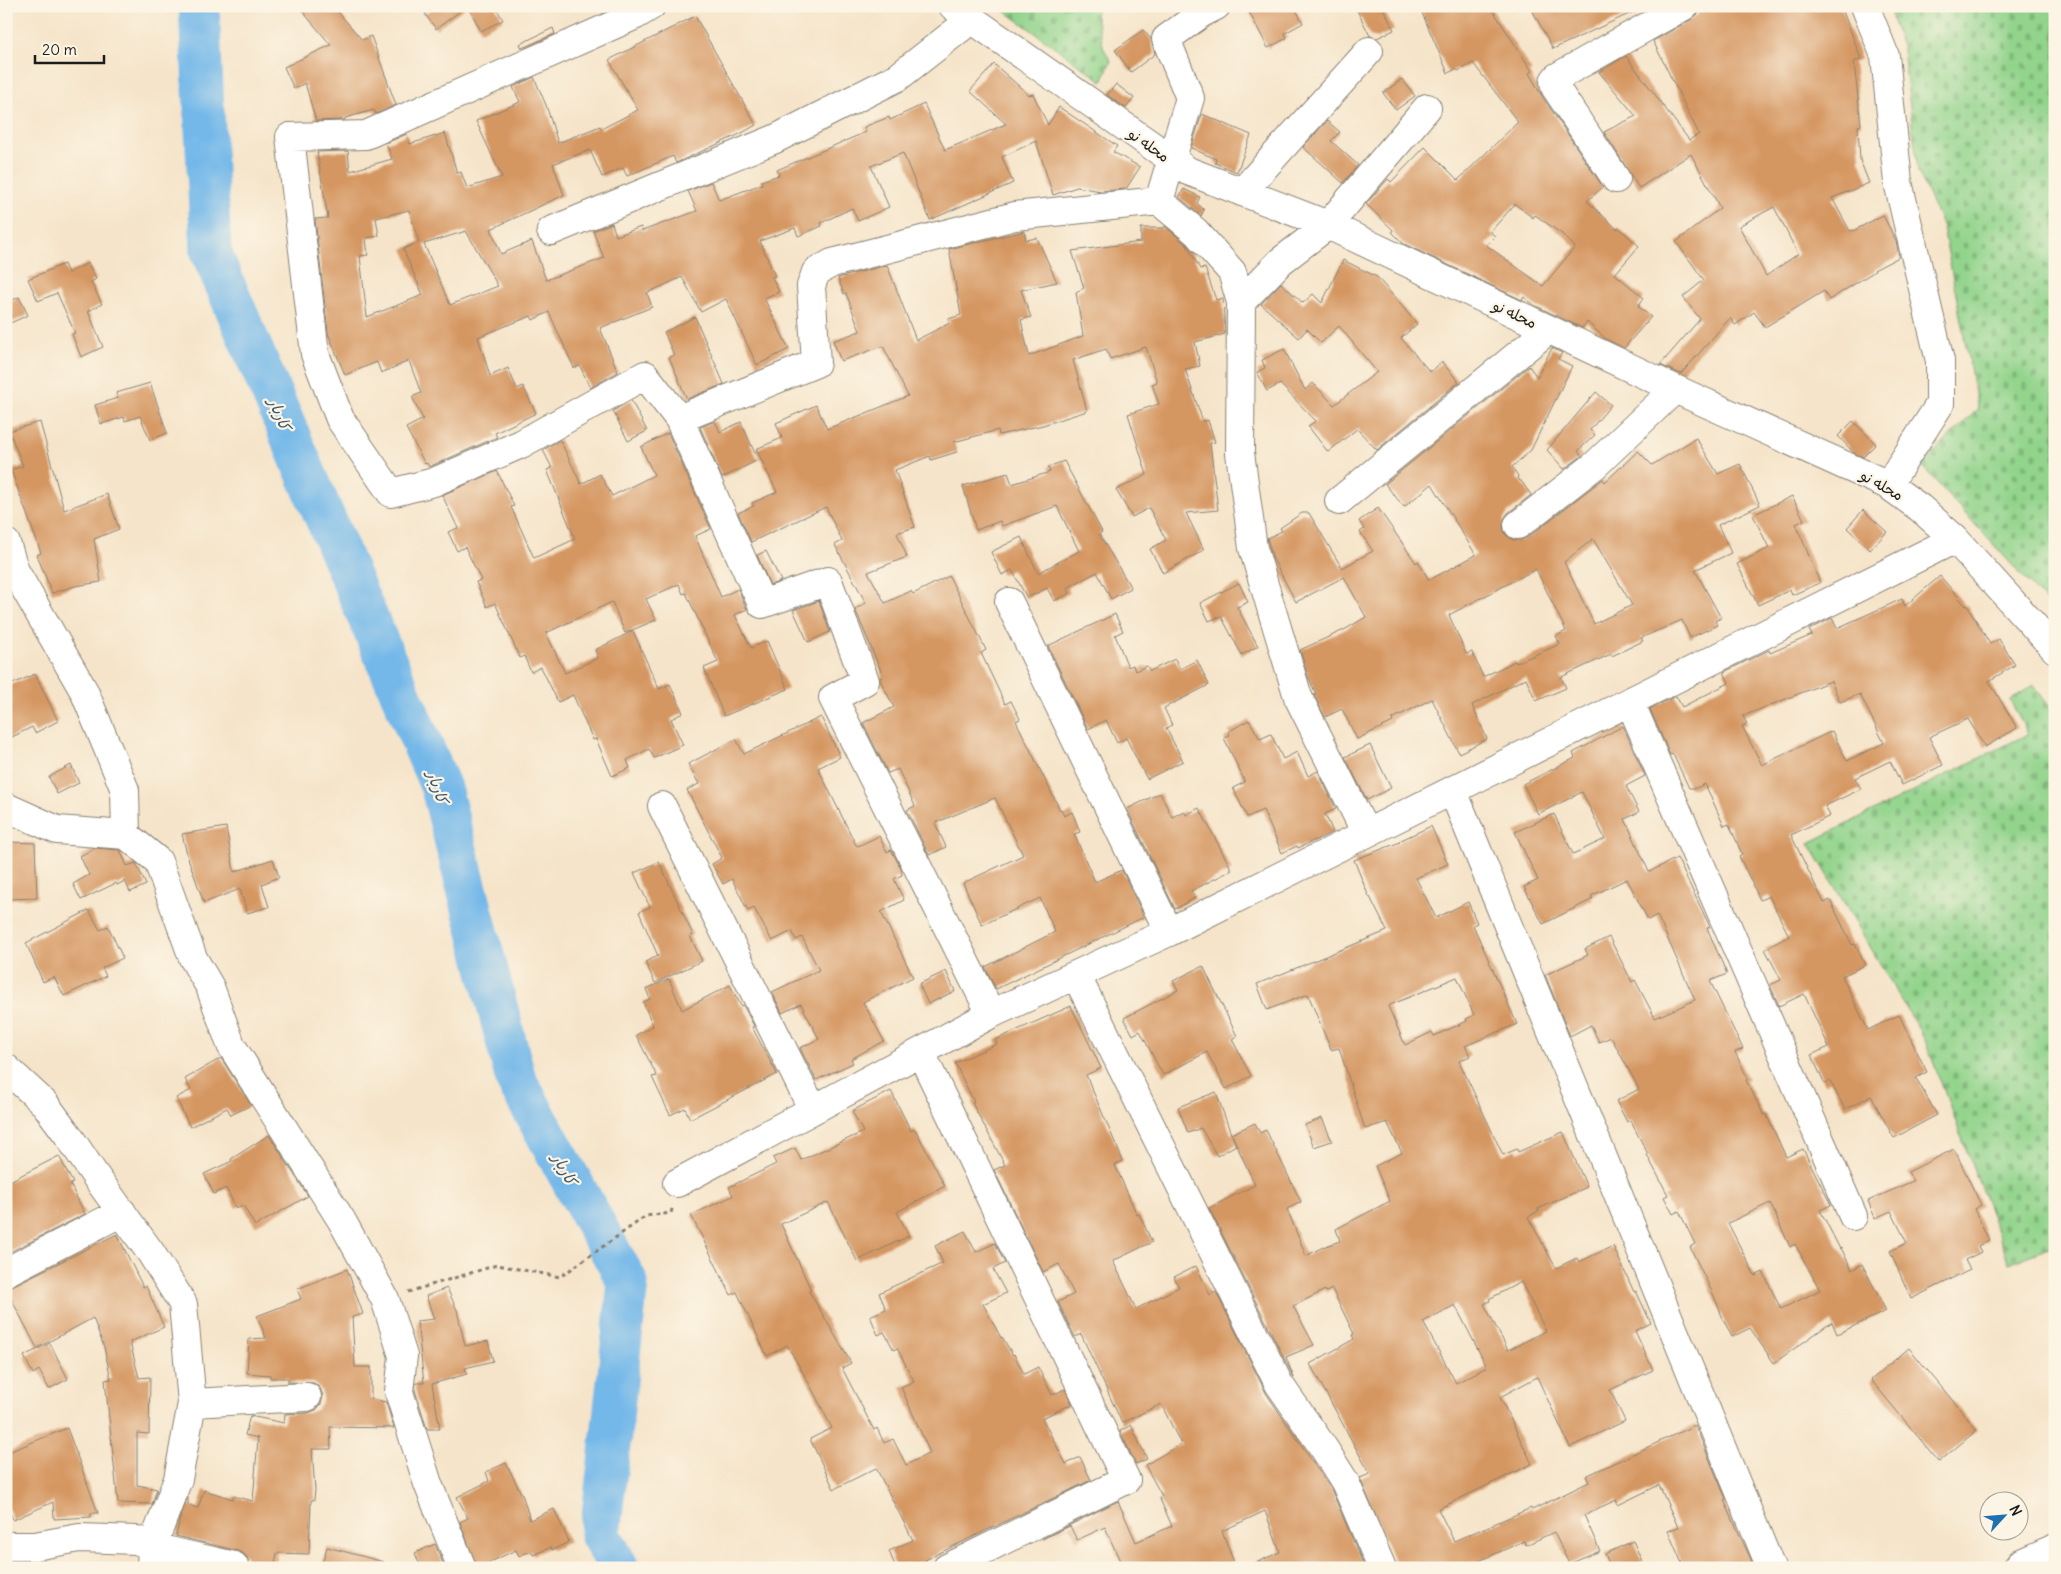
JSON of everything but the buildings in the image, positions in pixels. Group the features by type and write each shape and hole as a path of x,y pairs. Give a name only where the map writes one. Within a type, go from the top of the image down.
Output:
{"street":[{"path":"651,6 636,15 366,135 290,137 315,354 340,419 391,493 434,482 521,444 645,375 679,419 762,604 828,581 865,681 833,698 991,1014"},
{"path":"1159,201 1190,98 1166,40 1202,12 1216,6"},
{"path":"1616,179 1555,87 1554,81 1557,77 1684,6"},
{"path":"1865,6 1885,56 1898,182 1940,361 1940,404 1888,485"},
{"path":"551,231 784,135 898,77 963,13"},
{"name":"محله نو","path":"963,13 1171,161 1188,171 1328,225 1675,389 1888,485 1920,508 1955,539 2055,649"},
{"path":"1242,192 1369,50"},
{"path":"1240,302 1281,261 1328,225 1427,108"},
{"path":"679,419 816,363 811,286 816,272 832,263 1015,216 1159,201 1196,232 1232,272 1240,302 1240,453 1254,548 1298,697 1366,833"},
{"path":"1339,501 1548,330"},
{"path":"1518,525 1594,466 1675,389"},
{"path":"677,1183 991,1014 1169,932 1366,833 1453,792 1955,539"},
{"path":"6,543 15,571 84,691 125,790 126,835"},
{"path":"1010,602 1169,932"},
{"path":"1630,702 1853,1216"},
{"path":"1453,792 1771,1568"},
{"path":"662,806 813,1110"},
{"path":"6,807 58,830 126,835 158,861 193,958 210,987 231,1045 342,1221 385,1300 403,1356 399,1392 428,1484 462,1568"},
{"path":"1076,975 1278,1384 1325,1450 1345,1482 1382,1568"},
{"path":"921,1053 1126,1480 947,1568"},
{"path":"6,1068 45,1104 151,1253 183,1304 192,1403 178,1478 151,1558"},
{"path":"6,1272 122,1212"},
{"path":"192,1403 307,1397"},
{"path":"6,1546 35,1546 79,1538 137,1540 151,1558 234,1566"},
{"path":"2017,1568 2021,1563 2055,1548"}],"path":[{"path":"385,1300 497,1265 560,1277 646,1216"}],"green space":[{"path":"998,6 1100,6 1095,14 1104,49 1111,61 1102,81"},
{"path":"1888,6 2055,6 2055,612 1921,465 1978,409 1943,227 1918,172 1903,50"},
{"path":"2034,685 2055,715 2055,1246 2009,1263 1925,1040 1809,843 2028,734 2010,700"}],"waterway":[{"name":"کاربار","path":"199,6 211,252 441,788 516,1080 628,1283 600,1534 619,1568"}]}
